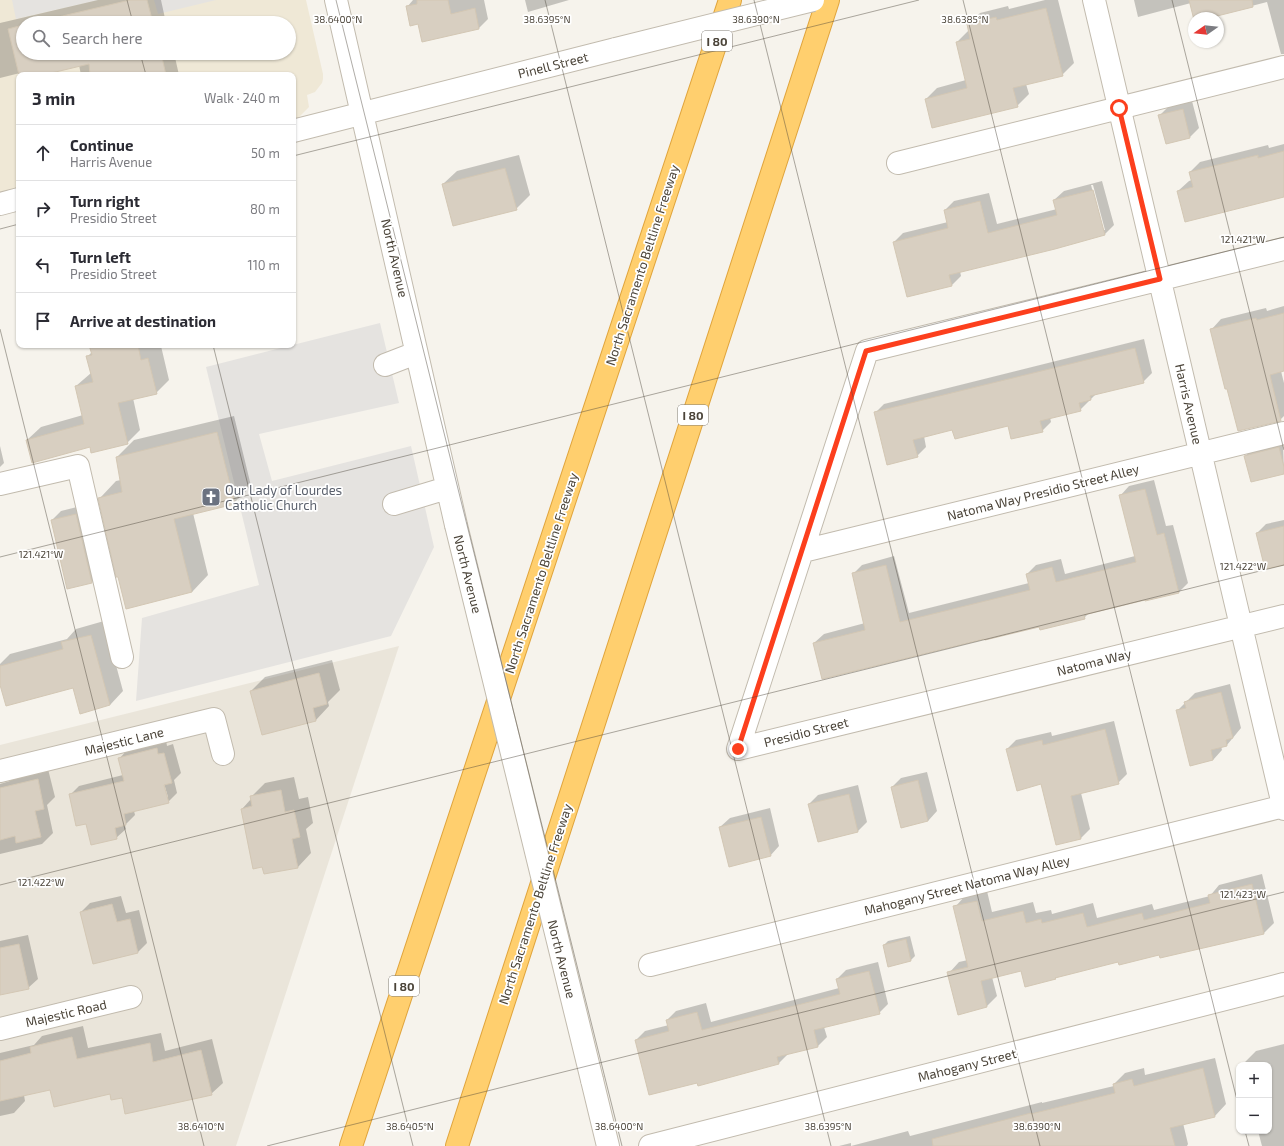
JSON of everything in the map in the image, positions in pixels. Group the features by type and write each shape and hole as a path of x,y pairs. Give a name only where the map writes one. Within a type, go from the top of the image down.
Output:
{"highway":[{"name":"North Sacramento Beltline Freeway","path":"351,1146 730,0"},
{"name":"North Sacramento Beltline Freeway","path":"457,1146 828,0"}],"street":[{"name":"North Avenue","path":"336,0 447,488 608,1146"},
{"name":"Pinell Street","path":"296,131 812,0"},
{"name":"Harris Avenue","path":"1094,0 1284,807"},
{"path":"898,163 1284,67"},
{"path":"0,204 16,201"},
{"name":"Presidio Street","path":"905,708 738,749 803,551 866,351 1284,249"},
{"path":"385,365 416,353"},
{"name":"Natoma Way Presidio Street Alley","path":"803,551 1284,433"},
{"path":"0,484 78,466 122,657"},
{"path":"394,504 447,488"},
{"name":"Natoma Way","path":"905,708 1284,616"},
{"name":"Majestic Lane","path":"0,771 214,719 223,754"},
{"name":"Mahogany Street Natoma Way Alley","path":"650,965 1284,807"},
{"name":"Mahogany Street","path":"650,1146 1284,984"},
{"name":"Majestic Road","path":"0,1028 131,997"}],"shaded area":[{"path":"0,0 306,0 323,79 322,83 315,92 307,95 309,107 296,120 296,72 16,72 16,191 0,194"},
{"path":"12,0 98,0 29,16 16,16 16,19"},
{"path":"154,0 216,0 158,14"},
{"path":"380,323 399,403 259,434 272,481 411,446 434,547 391,636 136,701 142,618 259,585 206,367 281,348 296,348 296,344"},
{"path":"399,646 236,1146 0,1146 0,745"}],"building":[{"path":"130,0 147,0 151,16 63,16"},
{"path":"417,0 448,0 451,14 475,8 479,29 422,42 418,24 410,26 406,6 417,4"},
{"path":"1189,0 1252,0 1253,7 1224,14 1224,12 1192,12"},
{"path":"1046,8 1063,76 1013,88 1018,107 932,128 925,99 967,88 956,42 970,39 967,24 996,17 997,20"},
{"path":"16,27 16,60 163,60 165,72 90,72 89,64 56,72 18,72 8,29"},
{"path":"1183,109 1190,138 1166,144 1158,115"},
{"path":"1284,151 1284,197 1185,222 1177,191 1193,187 1189,172 1258,155 1258,158"},
{"path":"505,168 517,210 453,226 442,184"},
{"path":"1093,190 1105,235 949,275 952,286 907,297 893,242 948,228 944,210 980,201 988,233 1057,215 1053,200"},
{"path":"1284,313 1284,371 1270,375 1281,421 1238,431 1227,389 1225,389 1210,329"},
{"path":"90,348 139,348 141,360 148,358 157,394 118,403 128,444 91,453 90,447 32,463 26,440 84,424 75,386 93,382 86,356 92,355"},
{"path":"1135,348 1144,383 1090,396 1091,400 1079,403 1081,411 1040,421 1043,432 1011,439 1008,426 955,439 952,430 913,440 918,457 887,465 874,412"},
{"path":"217,432 235,504 174,519 192,592 126,609 118,577 116,577 98,498 122,492 116,457"},
{"path":"1279,447 1284,467 1284,474 1251,482 1244,456"},
{"path":"1145,489 1157,535 1164,533 1179,593 1084,615 1085,619 1040,630 1039,627 984,639 822,679 813,643 865,630 852,573 886,565 900,622 1030,590 1026,574 1052,567 1056,582 1136,562 1119,495"},
{"path":"76,514 92,583 67,589 51,520"},
{"path":"1284,526 1284,565 1265,569 1256,533"},
{"path":"91,635 110,705 80,714 73,688 6,706 0,685 0,666 63,649 61,642"},
{"path":"319,673 327,704 313,708 316,721 262,735 250,691"},
{"path":"1221,692 1233,738 1226,740 1227,746 1211,750 1213,760 1190,766 1176,710 1186,708 1184,702"},
{"path":"1105,729 1119,784 1071,796 1081,839 1056,845 1041,784 1017,791 1006,749 1042,740 1043,745"},
{"path":"157,748 158,754 164,753 172,783 164,785 169,803 124,814 126,825 115,828 117,839 91,845 86,824 76,826 69,794 124,781 118,758"},
{"path":"38,779 44,809 35,811 41,837 16,843 15,836 0,840 0,788"},
{"path":"918,780 928,821 901,828 891,787"},
{"path":"281,790 285,812 294,810 300,837 292,839 298,868 264,874 262,867 253,869 241,809 252,806 250,796"},
{"path":"849,794 858,832 818,842 808,804"},
{"path":"761,817 771,856 729,867 719,827"},
{"path":"1252,884 1264,934 1160,958 1159,955 1119,965 1118,962 1025,987 1021,971 981,981 987,1007 958,1015 947,972 968,967 953,906 977,901 982,921 1023,911 1026,923 1041,919 1042,923 1083,913 1087,927 1142,913 1144,920 1210,903 1208,895"},
{"path":"112,904 117,922 130,919 138,953 93,964 80,912"},
{"path":"906,939 911,961 888,967 883,945"},
{"path":"19,944 29,989 0,995 0,948"},
{"path":"869,971 880,1014 814,1030 818,1047 777,1057 779,1064 698,1086 697,1083 649,1095 635,1040 669,1031 666,1020 697,1012 702,1030 840,994 836,979"},
{"path":"72,1037 77,1059 150,1043 153,1062 201,1050 212,1095 125,1114 122,1098 111,1100 110,1094 54,1107 50,1090 0,1101 0,1061 31,1053 30,1047"},
{"path":"1203,1068 1215,1117 1170,1128 1175,1146 933,1146 932,1139 1115,1093 1113,1084 1132,1079 1134,1086"}],"place":[{"name":"Our Lady of Lourdes Catholic Church","path":"211,497"}],"route":[{"path":"738,749 803,551 866,351 1160,279 1119,108"}]}
